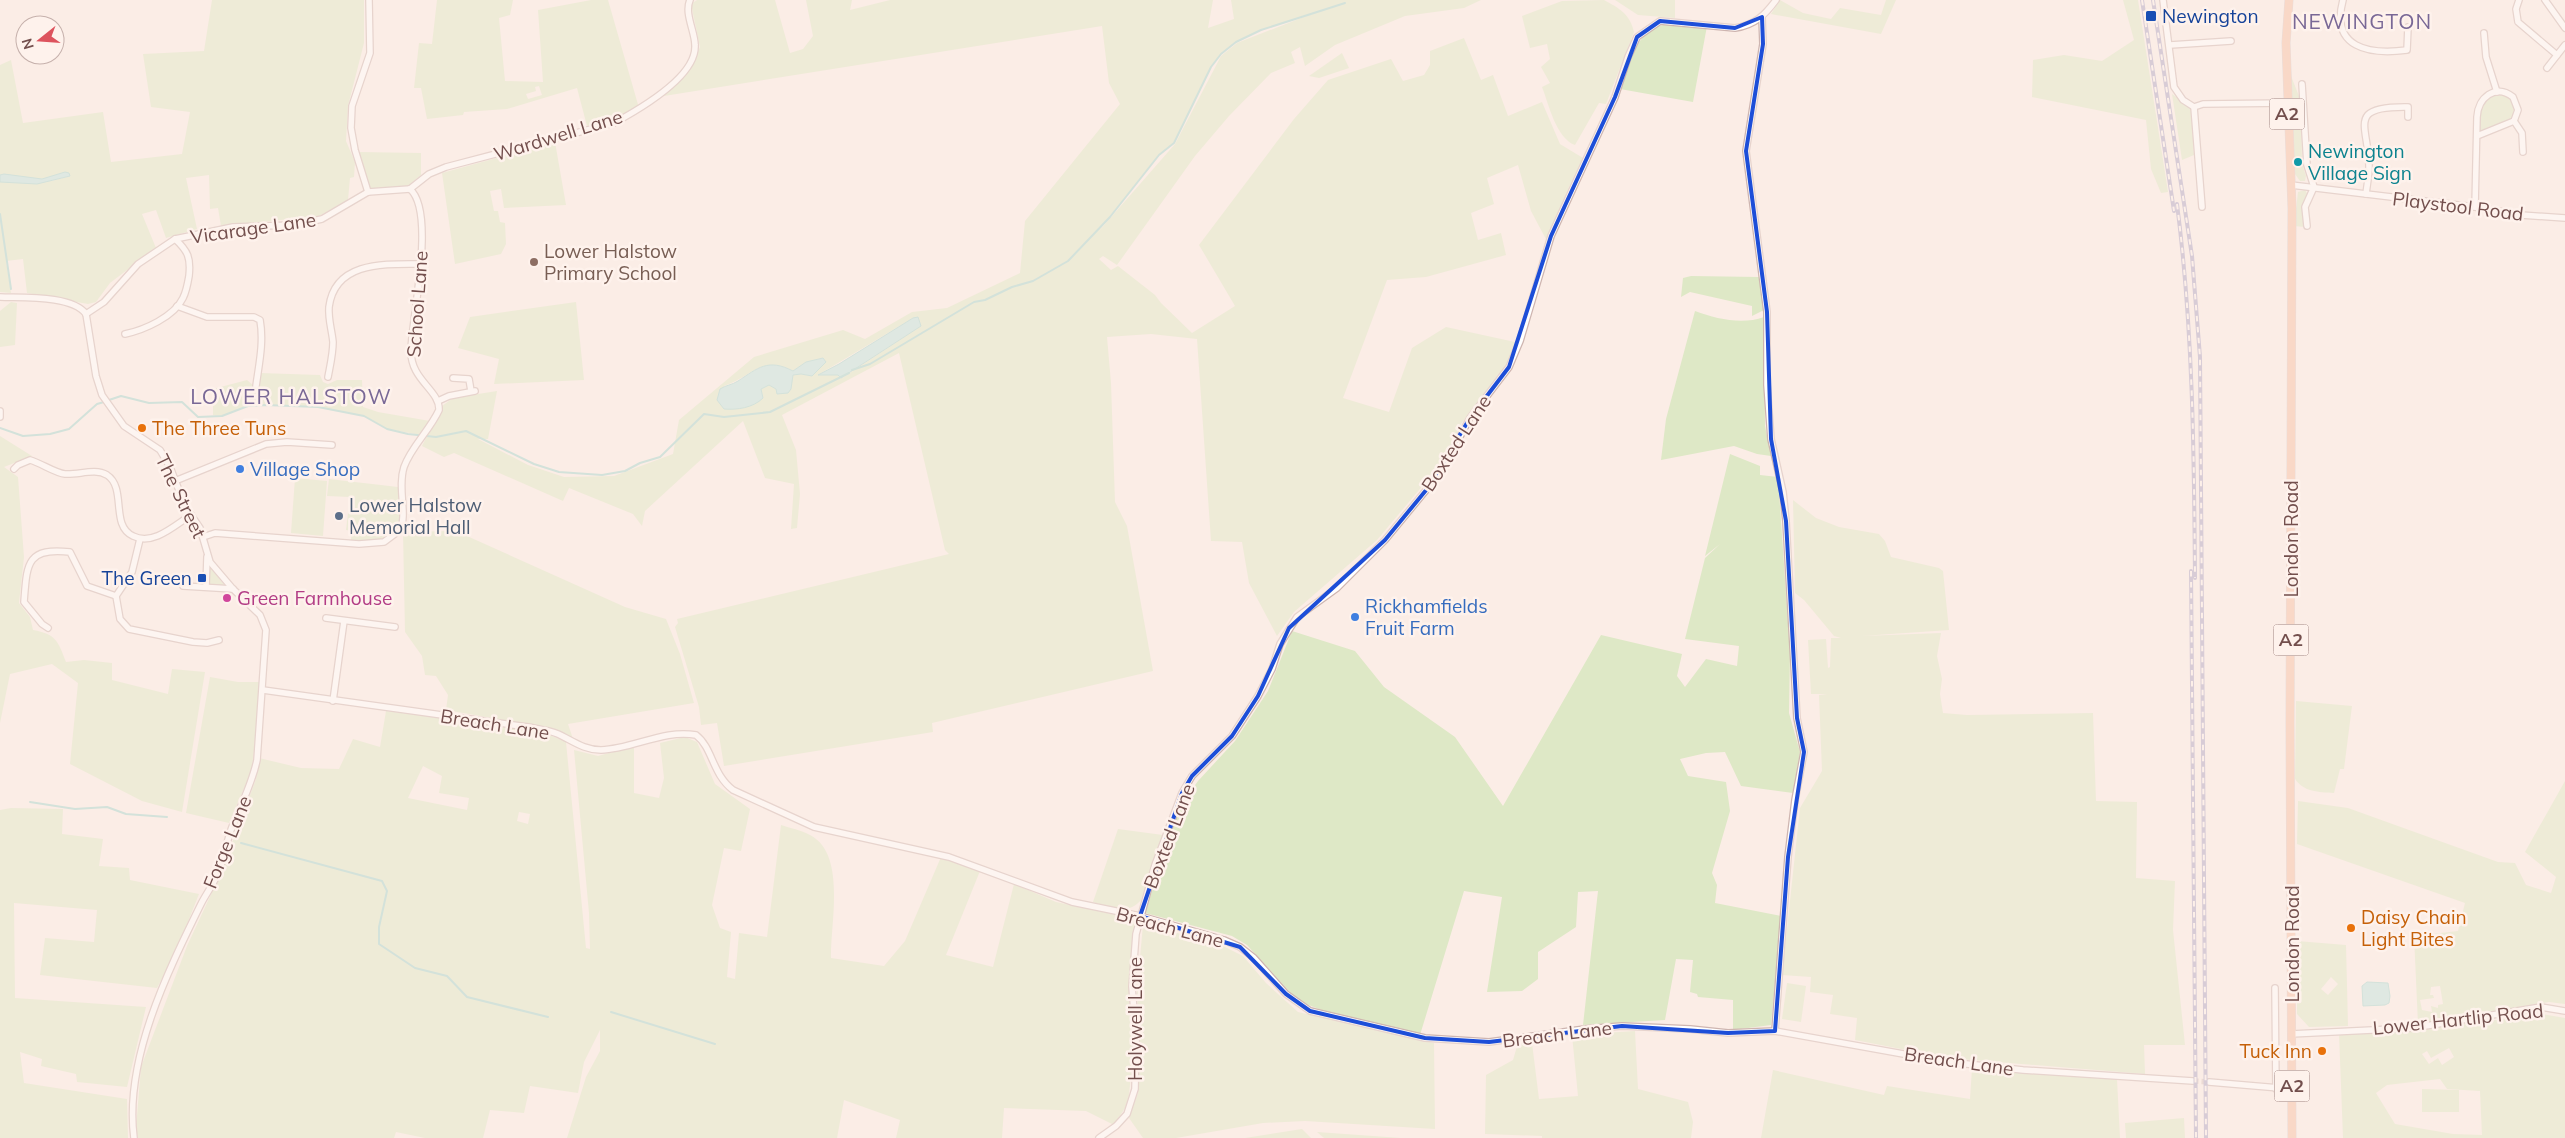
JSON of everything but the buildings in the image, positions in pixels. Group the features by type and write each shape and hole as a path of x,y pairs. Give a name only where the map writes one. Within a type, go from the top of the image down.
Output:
{"main road":[{"name":"London Road","path":"2289,0 2286,43 2291,185 2291,1034"},
{"name":"A2","path":"2291,1034 2292,1138"}],"street":[{"path":"368,192 364,184 352,128 352,106 370,53 369,0"},
{"name":"Wardwell Lane","path":"410,189 429,174 446,167 614,123 635,112 676,82 692,57 696,46 690,20 690,0"},
{"path":"1775,1030 1788,857 1795,800 1804,752 1797,718 1783,492 1771,439 1766,385 1767,312 1746,151 1763,44 1762,17 1776,0"},
{"path":"2163,0 2174,87 2184,100 2194,107"},
{"path":"2343,0 2340,12 2342,31 2348,39 2361,49 2372,51 2407,50 2408,27"},
{"path":"2519,0 2516,10 2518,22 2557,56"},
{"path":"2545,0 2565,28"},
{"name":"Boxted Lane","path":"1140,916 1155,866 1182,793 1192,776 1232,736 1258,696 1289,628 1297,617 1337,588 1385,540 1427,489 1450,455 1470,418 1509,367 1520,341 1551,236 1615,97 1637,37 1660,21 1736,28 1746,27 1762,17"},
{"path":"2484,33 2486,57 2497,92"},
{"path":"2170,45 2231,41"},
{"path":"2547,68 2565,45"},
{"path":"2302,84 2307,165 2314,187 2305,207 2307,226"},
{"path":"2475,207 2476,136 2478,108 2481,100 2497,92 2513,97 2518,110 2514,121 2476,136"},
{"path":"2194,107 2204,104 2287,103"},
{"path":"2194,107 2202,207"},
{"path":"2366,194 2369,167 2363,132 2368,116 2380,108 2408,108 2408,117"},
{"path":"2514,121 2522,133 2523,152"},
{"path":"358,197 364,184"},
{"name":"Playstool Road","path":"2291,185 2475,207 2521,215 2565,218"},
{"name":"Vicarage Lane","path":"86,314 104,302 138,264 175,239 233,227 294,225 322,219 368,192 410,189"},
{"name":"School Lane","path":"410,189 417,195 420,211 420,264 411,350 413,366 417,376 438,400"},
{"path":"125,334 147,326 177,306 183,299 190,263 187,250 175,239"},
{"path":"328,377 332,354 329,309 333,290 365,266 420,264"},
{"path":"0,297 62,302 78,307 86,314"},
{"path":"177,306 207,317 254,317 260,320 262,332 261,353 256,386"},
{"name":"The Street","path":"86,314 96,376 102,395 124,426 160,450 179,494 203,537 207,555"},
{"path":"203,537 215,533 355,544 386,541 398,533 402,527 400,489 404,466 439,410 438,400 473,391 469,379 453,378"},
{"path":"0,411 0,417"},
{"path":"175,481 266,444 287,442 332,444"},
{"path":"14,469 18,465 30,460 64,474 98,472 108,476 117,490 121,524 130,535 140,539 156,537 191,515"},
{"path":"140,539 132,572 116,596 120,619 129,630 193,642 207,643 219,640"},
{"path":"48,628 42,624 24,602 31,560 38,553 53,550 70,552 88,586 116,596"},
{"path":"206,587 207,555"},
{"name":"Forge Lane","path":"134,1138 132,1114 136,1069 165,986 201,904 218,874 231,829 254,775 263,690 265,623 259,613 233,589 210,562 207,555"},
{"path":"182,578 183,586 233,589"},
{"path":"326,618 394,626"},
{"path":"333,701 344,621"},
{"name":"Breach Lane","path":"263,690 528,727 557,733 579,746 592,750 604,750 661,737 696,735 704,743 720,779 726,784 734,790 814,827 949,857 1072,902 1140,916 1224,940 1240,947 1254,958 1286,994 1310,1011 1425,1038 1489,1042 1595,1027 1638,1026 1728,1033 1775,1030 1948,1062 2022,1070 2193,1081"},
{"name":"Holywell Lane","path":"1100,1138 1116,1126 1127,1114 1134,1089 1136,1036 1132,987 1136,934 1140,916"},
{"path":"2275,988 2276,1088"},
{"name":"Lower Hartlip Road","path":"2291,1034 2413,1028 2541,1007 2565,1011"},
{"path":"2209,1082 2292,1089"}],"highlighted area":[{"path":"1762,17 1763,44 1746,151 1767,312 1771,439 1786,521 1797,718 1804,752 1788,857 1775,1031 1728,1033 1622,1026 1489,1042 1425,1038 1310,1011 1286,994 1240,947 1140,916 1182,793 1192,776 1232,736 1258,696 1289,628 1385,540 1427,489 1470,418 1509,367 1551,236 1615,97 1637,37 1660,21 1735,28"}],"green space":[{"path":"212,0 364,0 364,43 348,106 346,141 355,162 354,177 350,178 348,200 319,216 221,226 218,208 210,209 209,175 186,178 197,229 166,238 156,210 142,214 156,248 110,283 96,302 88,304 27,293 23,259 6,261 11,293 0,292 0,182 51,181 70,176 69,173 42,179 0,175 0,65 11,60 23,123 103,112 111,162 182,154 190,112 151,107 143,54 204,51"},
{"path":"437,0 513,0 510,15 499,18 505,81 543,82 538,10 591,0 608,0 639,108 606,122 587,126 577,88 507,109 464,112 463,115 427,119 421,88 414,88 419,43 432,44","holes":["539,86 542,95 528,99 526,94 536,91 535,87"]},
{"path":"697,0 775,0 790,53 803,49 813,36 806,0 852,0 850,10 890,0 1213,0 1208,28 1234,19 1231,0 1481,0 1464,8 1405,16 1335,45 1305,66 1300,47 1291,52 1295,63 1271,73 1229,116 1195,156 1117,265 1103,256 1099,259 1111,270 1118,266 1155,295 1192,333 1235,306 1199,245 1294,119 1328,80 1391,59 1403,81 1424,75 1430,65 1430,51 1464,38 1481,80 1493,75 1508,116 1542,102 1560,144 1583,158 1569,187 1548,243 1531,211 1518,165 1487,178 1494,204 1471,213 1478,240 1501,233 1506,255 1426,277 1387,280 1343,398 1389,412 1412,348 1446,327 1515,342 1508,363 1461,424 1446,458 1377,540 1294,612 1277,636 1249,583 1242,542 1211,541 1197,339 1151,334 1107,337 1111,383 1115,502 1127,526 1153,671 932,723 933,732 724,766 717,723 701,725 699,707 675,627 678,623 677,619 949,554 945,550 899,353 782,415 796,450 800,494 797,528 791,529 794,484 765,478 743,421 645,511 642,526 633,514 569,488 563,501 454,453 444,457 422,446 442,406 453,398 497,391 488,439 478,439 528,465 564,477 614,476 673,454 679,420 754,357 843,330 865,339 912,312 947,308 1020,273 1025,221 1120,104 1109,83 1102,26 664,96 694,62 700,47 691,4","holes":["1314,13 1237,43 1221,56 1175,144 1098,232 1159,155 1174,143 1211,67 1221,54 1236,42 1261,30","913,318 918,318 921,326 842,378 838,375 818,375","823,358 812,376 793,375 791,389 776,389 769,385 761,389 763,398 745,407 740,407 724,386 764,366 782,366 793,371 806,362"]},
{"path":"1604,0 1627,16 1634,32 1606,104 1599,103 1575,145 1563,136 1558,128 1542,87 1550,83 1541,67 1550,59 1547,44 1530,48 1522,16 1562,1"},
{"path":"1615,0 1675,0 1675,18 1638,15"},
{"path":"1780,0 1803,13 1831,19 1840,8 1881,15 1886,0 1896,0 1881,34 1771,14"},
{"path":"2123,0 2138,0 2168,192 2161,193 2151,169 2146,120 2032,97 2033,60 2064,55 2102,61 2134,40"},
{"path":"1668,24 1707,26 1693,102 1620,89 1635,48 1648,32"},
{"path":"1342,53 1349,68 1319,78 1309,76"},
{"path":"2289,71 2301,101 2302,164 2306,176 2305,181 2300,181 2295,174"},
{"path":"2172,94 2191,107 2194,155 2182,160"},
{"path":"2497,94 2506,96 2514,105 2513,119 2500,127 2480,132 2480,115 2483,104"},
{"path":"555,142 566,205 504,208 501,189 490,191 494,211 498,211 500,222 505,223 506,244 501,254 455,264 442,173"},
{"path":"359,152 421,153 421,175 408,186 370,191"},
{"path":"2305,190 2308,195 2305,227 2294,226 2298,192"},
{"path":"1691,276 1759,277 1764,310 1752,316 1752,306 1690,292 1681,297 1683,278"},
{"path":"11,302 17,303 15,345 0,347 0,311"},
{"path":"576,302 584,380 494,384 499,359 458,348 470,317"},
{"path":"1695,311 1738,321 1764,317 1765,426 1771,456 1757,454 1734,446 1661,460 1666,419"},
{"path":"260,373 320,375 323,382 328,384 337,380 362,380 363,407 378,412 430,421 421,435 387,429 364,416 318,407 248,406 222,416 213,415 213,389 247,380 254,386"},
{"path":"0,436 32,456 4,467 18,477 24,557 19,603 30,617 33,630 51,636 61,649 66,662 84,660 112,663 112,680 168,694 172,669 205,672 182,812 142,801 70,764 78,683 52,664 10,674 0,723"},
{"path":"1730,454 1760,466 1760,475 1778,477 1790,652 1789,713 1800,752 1793,793 1741,786 1725,752 1706,753 1680,759 1688,776 1726,782 1730,811 1712,873 1717,885 1715,903 1781,916 1771,1025 1733,1030 1733,1000 1698,997 1697,994 1690,992 1693,960 1676,959 1665,1020 1583,1025 1598,891 1578,892 1576,927 1538,952 1538,979 1522,991 1487,992 1502,897 1464,891 1420,1035 1327,1012 1298,1001 1247,945 1232,936 1145,913 1180,806 1198,781 1235,741 1268,691 1292,631 1355,651 1384,687 1455,737 1503,806 1601,635 1682,654 1677,676 1685,687 1706,659 1737,666 1739,646 1685,639 1705,558 1720,544 1705,556"},
{"path":"295,478 327,481 323,536 291,533"},
{"path":"329,479 398,487 401,526 384,538 366,541 351,540 352,531 346,530 350,497 327,496"},
{"path":"1793,500 1816,518 1839,527 1879,534 1885,541 1891,557 1939,568 1943,571 1949,630 1862,636 1941,633 1937,656 1942,679 1940,694 1943,713 1967,715 2093,713 2096,801 2137,802 2136,878 2175,881 2173,930 2185,1045 2144,1045 2145,1074 1947,1058 1855,1040 1857,1018 1830,1014 1833,995 1810,992 1811,977 1782,975 1800,808 1822,771 1819,695 1827,694 1811,694 1808,640 1826,639 1828,668 1830,667 1831,638 1841,638 1834,636 1804,600 1795,593"},
{"path":"403,532 458,532 625,607 666,619 680,654 694,703 568,724 573,739 555,729 446,710 448,695 436,676 425,675 422,656 405,632"},
{"path":"210,567 226,587 210,585"},
{"path":"210,677 238,682 261,682 252,770 229,823 186,813"},
{"path":"2296,701 2352,706 2344,769 2340,769 2334,793 2317,792 2307,789 2295,779"},
{"path":"386,711 496,725 552,736 566,742 586,948 590,949 589,913 574,750 598,756 634,746 634,793 659,798 664,778 660,743 685,737 697,742 715,784 750,809 741,851 724,848 712,905 720,928 731,932 727,977 735,979 739,933 767,937 781,825 810,835 821,844 829,857 833,873 834,891 831,958 884,966 905,941 941,857 980,871 946,955 993,967 1014,884 1056,902 1135,919 1129,1009 1133,1054 1129,1095 1125,1108 1114,1125 1086,1111 1004,1108 1002,1138 896,1138 900,1120 844,1100 837,1138 567,1138 586,1077 600,1051 600,1030 584,1062 578,1093 530,1086 524,1113 490,1110 483,1138 425,1138 396,1132 394,1138 138,1138 136,1128 141,1067 187,946 220,875 256,779 259,758 301,768 339,769 353,739 380,747","holes":["423,766 442,776 439,793 469,798 467,810 408,798","519,812 530,814 528,824 517,821"]},
{"path":"2565,781 2565,1004 2549,1002 2418,1024 2414,936 2458,931 2465,903 2297,844 2298,801 2348,808 2498,862 2515,863 2526,885 2551,893 2556,877 2525,852","holes":["2440,986 2443,1004 2438,1005 2438,1008 2431,1006 2432,1012 2422,1010 2420,1000 2434,998 2433,995 2430,995 2431,987"]},
{"path":"11,808 63,809 62,834 103,839 99,866 129,868 130,880 199,894 176,952 157,988 40,975 45,938 94,942 97,910 14,903 15,998 146,1007 127,1087 77,1082 76,1074 41,1066 42,1059 20,1052 24,1083 127,1099 128,1138 0,1138 0,810"},
{"path":"1118,829 1163,835 1141,900 1136,905 1125,909 1112,908 1093,902"},
{"path":"1143,925 1215,942 1243,956 1266,983 1298,1012 1434,1043 1435,1129 1305,1121 1263,1123 1176,1138 1143,1138 1129,1118 1138,1093 1140,1053 1137,990"},
{"path":"2297,941 2346,945 2348,1026 2309,1027 2297,1014","holes":["2331,977 2338,984 2328,995 2321,989"]},
{"path":"1787,983 1806,986 1801,1022 1782,1019"},
{"path":"2542,1014 2565,1018 2565,1138 2343,1138 2339,1033 2388,1034","holes":["2449,1048 2454,1057 2442,1065 2438,1058 2429,1064 2422,1054 2427,1051 2431,1058","2440,1079 2447,1089 2480,1091 2482,1135 2453,1134 2395,1124 2376,1093 2387,1085"]},
{"path":"1635,1031 1638,1089 1688,1102 1693,1122 1691,1138 1542,1138 1542,1136 1485,1134 1486,1075 1513,1060 1518,1043 1532,1043 1539,1099 1578,1096 1572,1035"},
{"path":"1972,1068 2117,1079 2120,1138 1761,1138 1773,1070 1884,1095 1887,1086 1970,1099"},
{"path":"2422,1089 2459,1090 2459,1112 2422,1112"},
{"path":"2184,1118 2185,1138 2126,1138 2125,1123"},
{"path":"1302,1129 1311,1138 1245,1138"},
{"path":"1317,1132 1401,1138 1324,1138"}],"water":[{"path":"65,172 69,173 70,176 37,184 0,182 0,175 4,174 42,179"},
{"path":"918,317 921,326 841,378 838,375 818,375 913,318"},
{"path":"823,358 826,362 812,376 793,375 791,389 788,393 777,394 776,389 769,385 761,389 763,398 750,406 739,409 724,409 717,400 720,389 764,366 777,365 793,371 806,362"},
{"path":"2367,982 2388,983 2389,1003 2385,1005 2363,1006 2362,986"}],"waterway":[{"path":"852,370 870,364 974,302 985,300 1012,287 1033,281 1068,261 1110,217 1159,155 1174,143 1211,67 1221,54 1236,42 1261,30 1345,3"},
{"path":"0,214 11,289"},
{"path":"109,400 121,396 149,403 182,402 198,417 222,416 248,406 318,407 364,416 387,429 408,434 436,437 466,431 534,464 559,472 602,475 625,471 640,463 660,457 704,414 724,417 770,412 849,373"},
{"path":"0,428 23,436 50,434 69,429 97,404 104,402"},
{"path":"30,802 75,809 107,807 126,814 167,817"},
{"path":"241,843 382,881 387,891 379,927 379,944 415,968 447,976 467,997 548,1017"},
{"path":"611,1012 715,1044"}],"tunnel":[{"path":"2193,1081 2209,1082"}],"railway":[{"path":"2142,0 2174,211"},
{"path":"2153,0 2192,256 2200,357 2206,1138"},
{"path":"2177,204 2189,344 2193,437 2195,578"},
{"path":"2191,571 2196,1138"}],"place":[{"name":"Newington","path":"2151,16"},
{"name":"Newington Village Sign","path":"2298,162"},
{"name":"Lower Halstow Primary School","path":"534,262"},
{"name":"The Three Tuns","path":"142,428"},
{"name":"Village Shop","path":"240,469"},
{"name":"Lower Halstow Memorial Hall","path":"339,516"},
{"name":"The Green","path":"202,578"},
{"name":"Green Farmhouse","path":"227,598"},
{"name":"Rickhamfields Fruit Farm","path":"1355,617"},
{"name":"Daisy Chain Light Bites","path":"2351,928"},
{"name":"Tuck Inn","path":"2322,1051"}],"district":[{"name":"NEWINGTON","path":"2362,22"},
{"name":"LOWER HALSTOW","path":"291,397"}]}
